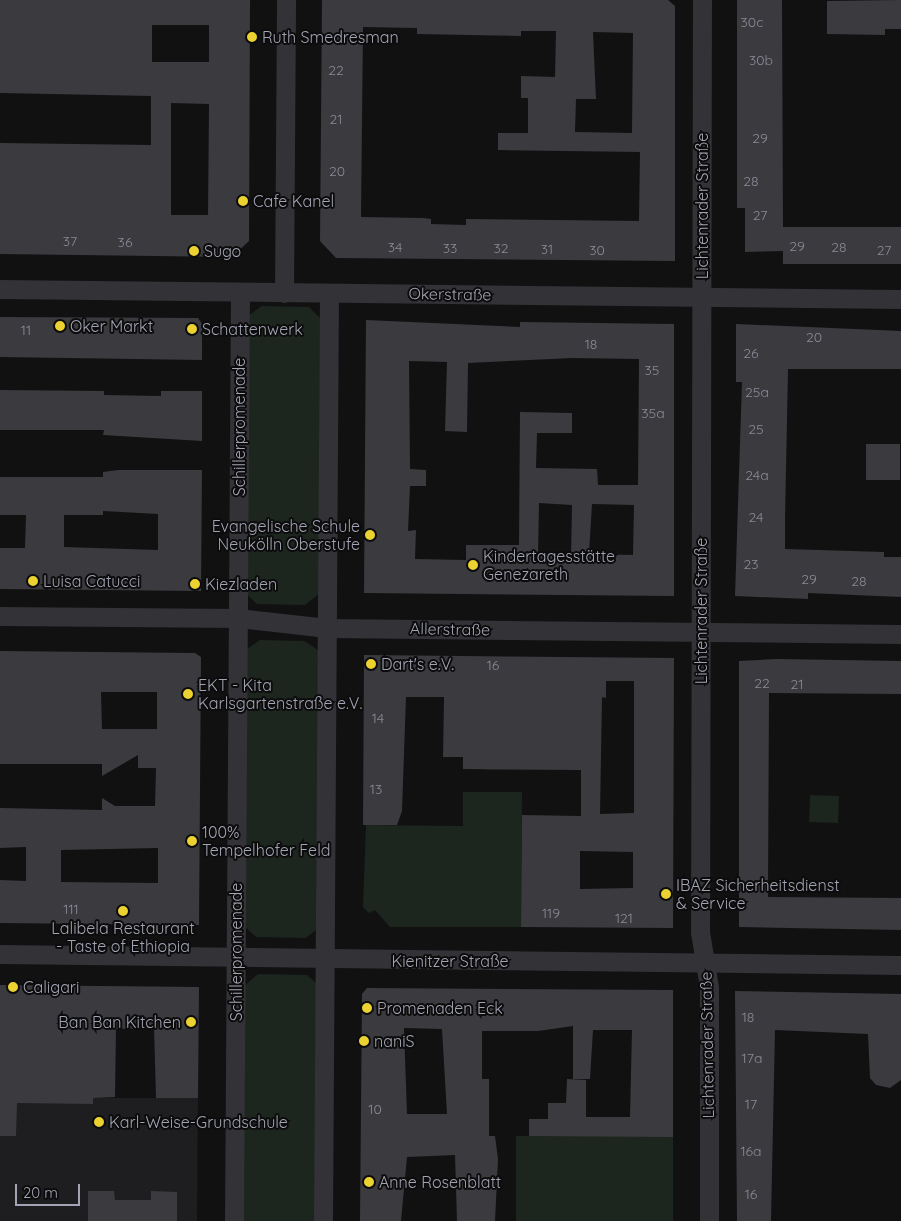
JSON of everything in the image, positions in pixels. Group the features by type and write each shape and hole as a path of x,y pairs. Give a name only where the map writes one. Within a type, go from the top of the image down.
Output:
{"street":[{"path":"284,292 286,0"},
{"name":"Lichtenrader Straße","path":"702,0 700,932 710,987 709,1221"},
{"name":"Okerstraße","path":"0,289 901,299"},
{"name":"Schillerpromenade","path":"234,1221 240,292"},
{"path":"323,1221 329,293"},
{"name":"Allerstraße","path":"0,616 238,618 327,628 901,634"},
{"name":"Kienitzer Straße","path":"0,954 901,965"}],"shaded area":[{"path":"262,306 309,307 320,318 319,594 305,605 257,604 246,594 249,315"},
{"path":"260,640 304,641 318,650 316,930 306,938 256,937 244,926 247,649"},
{"path":"463,792 522,792 521,927 390,927 375,910 369,913 363,907 366,825 463,826"},
{"path":"810,795 839,796 838,823 809,822"},
{"path":"258,974 307,975 316,983 316,1221 242,1221 244,986"},
{"name":"Karl-Weise-Grundschule","path":"0,1057 93,1098 198,1098 197,1221 0,1221"},
{"path":"516,1136 673,1136 673,1221 516,1221"}],"building":[{"path":"0,0 250,0 249,241 232,257 0,254 0,143 151,145 151,96 0,93","holes":["152,25 209,25 209,62 152,62","171,103 209,104 208,215 171,215"]},
{"path":"322,0 668,0 675,6 675,261 336,258 320,241","holes":["363,27 417,28 417,34 521,36 521,31 556,31 555,77 521,76 521,98 528,98 528,133 498,133 498,150 640,152 639,221 466,219 466,225 431,224 431,219 423,218 361,217","593,32 633,33 632,133 575,132 576,99 596,99"]},
{"path":"737,0 782,0 783,227 901,227 901,264 783,264 783,251 745,252 745,208 737,208"},
{"path":"901,0 901,29 885,29 885,35 827,34 827,1"},
{"path":"0,317 198,318 202,324 202,360 0,357"},
{"path":"366,320 520,327 520,322 674,324 674,596 364,593","holes":["572,358 639,359 638,485 598,485 597,469 536,468 537,433 572,433 572,413 520,412 519,545 466,545 466,560 415,559 416,530 408,531 410,486 426,486 426,470 410,469 409,361 447,362 445,431 467,432 468,363","539,503 572,505 571,556 538,555","592,504 634,505 633,555 589,554"]},
{"path":"736,324 901,331 901,369 788,369 785,549 884,552 884,557 901,557 901,597 808,593 808,599 735,596 742,382 736,382"},
{"path":"0,390 104,391 104,395 161,396 161,391 202,391 202,441 103,435 104,430 0,430"},
{"path":"866,444 900,444 900,480 866,480"},
{"path":"118,470 202,470 201,591 0,589 0,548 25,548 26,515 0,515 0,477 103,477 103,472","holes":["103,511 158,514 158,550 64,547 64,515 103,515"]},
{"path":"0,651 195,653 201,657 199,925 0,923 0,880 26,881 26,847 0,848 0,808 102,810 102,798 115,806 155,806 156,768 138,768 138,755 102,776 102,764 0,764","holes":["101,692 157,692 157,729 102,729","158,848 158,883 61,882 61,850"]},
{"path":"364,655 674,658 673,928 521,927 522,815 581,816 581,770 463,769 463,757 443,757 444,697 406,697 402,811 397,825 363,825","holes":["606,681 634,681 634,813 600,814 602,697 606,698","580,851 633,852 633,888 580,889"]},
{"path":"777,659 901,661 901,694 769,693 768,897 901,898 901,930 739,927 739,661"},
{"path":"0,985 199,987 198,1098 156,1098 154,1028 116,1029 115,1097 93,1098 93,1104 17,1103 16,1136 0,1136"},
{"path":"367,988 673,990 673,1137 529,1136 529,1119 548,1119 548,1103 566,1103 567,1079 586,1080 586,1117 630,1117 632,1030 593,1030 590,1079 573,1079 573,1026 538,1031 482,1031 482,1079 489,1079 489,1136 495,1136 498,1159 495,1221 457,1221 455,1155 407,1157 401,1221 360,1221 362,994","holes":["404,1028 442,1029 447,1114 407,1114"]},
{"path":"735,991 901,994 901,1080 890,1088 876,1085 870,1078 868,1034 775,1030 771,1221 737,1221"},
{"path":"88,1191 114,1191 115,1200 151,1200 151,1191 177,1192 177,1221 88,1221"}],"place":[{"name":"Ruth Smedresman","path":"252,37"},
{"name":"Cafe Kanel","path":"243,201"},
{"name":"Sugo","path":"194,251"},
{"name":"Oker Markt","path":"60,326"},
{"name":"Schattenwerk","path":"192,329"},
{"name":"Evangelische Schule Neukölln Oberstufe","path":"370,535"},
{"name":"Kindertagesstätte Genezareth","path":"473,565"},
{"name":"Luisa Catucci","path":"33,581"},
{"name":"Kiezladen","path":"195,584"},
{"name":"Dart's e.V.","path":"371,664"},
{"name":"EKT - Kita Karlsgartenstraße e.V.","path":"188,694"},
{"name":"100% Tempelhofer Feld","path":"192,841"},
{"name":"IBAZ Sicherheitsdienst & Service","path":"666,894"},
{"name":"Lalibela Restaurant - Taste of Ethiopia","path":"123,911"},
{"name":"Caligari","path":"13,987"},
{"name":"Promenaden Eck","path":"367,1008"},
{"name":"Ban Ban Kitchen","path":"191,1022"},
{"name":"naniS","path":"364,1041"},
{"name":"Karl-Weise-Grundschule","path":"99,1122"},
{"name":"Anne Rosenblatt","path":"369,1182"}]}
